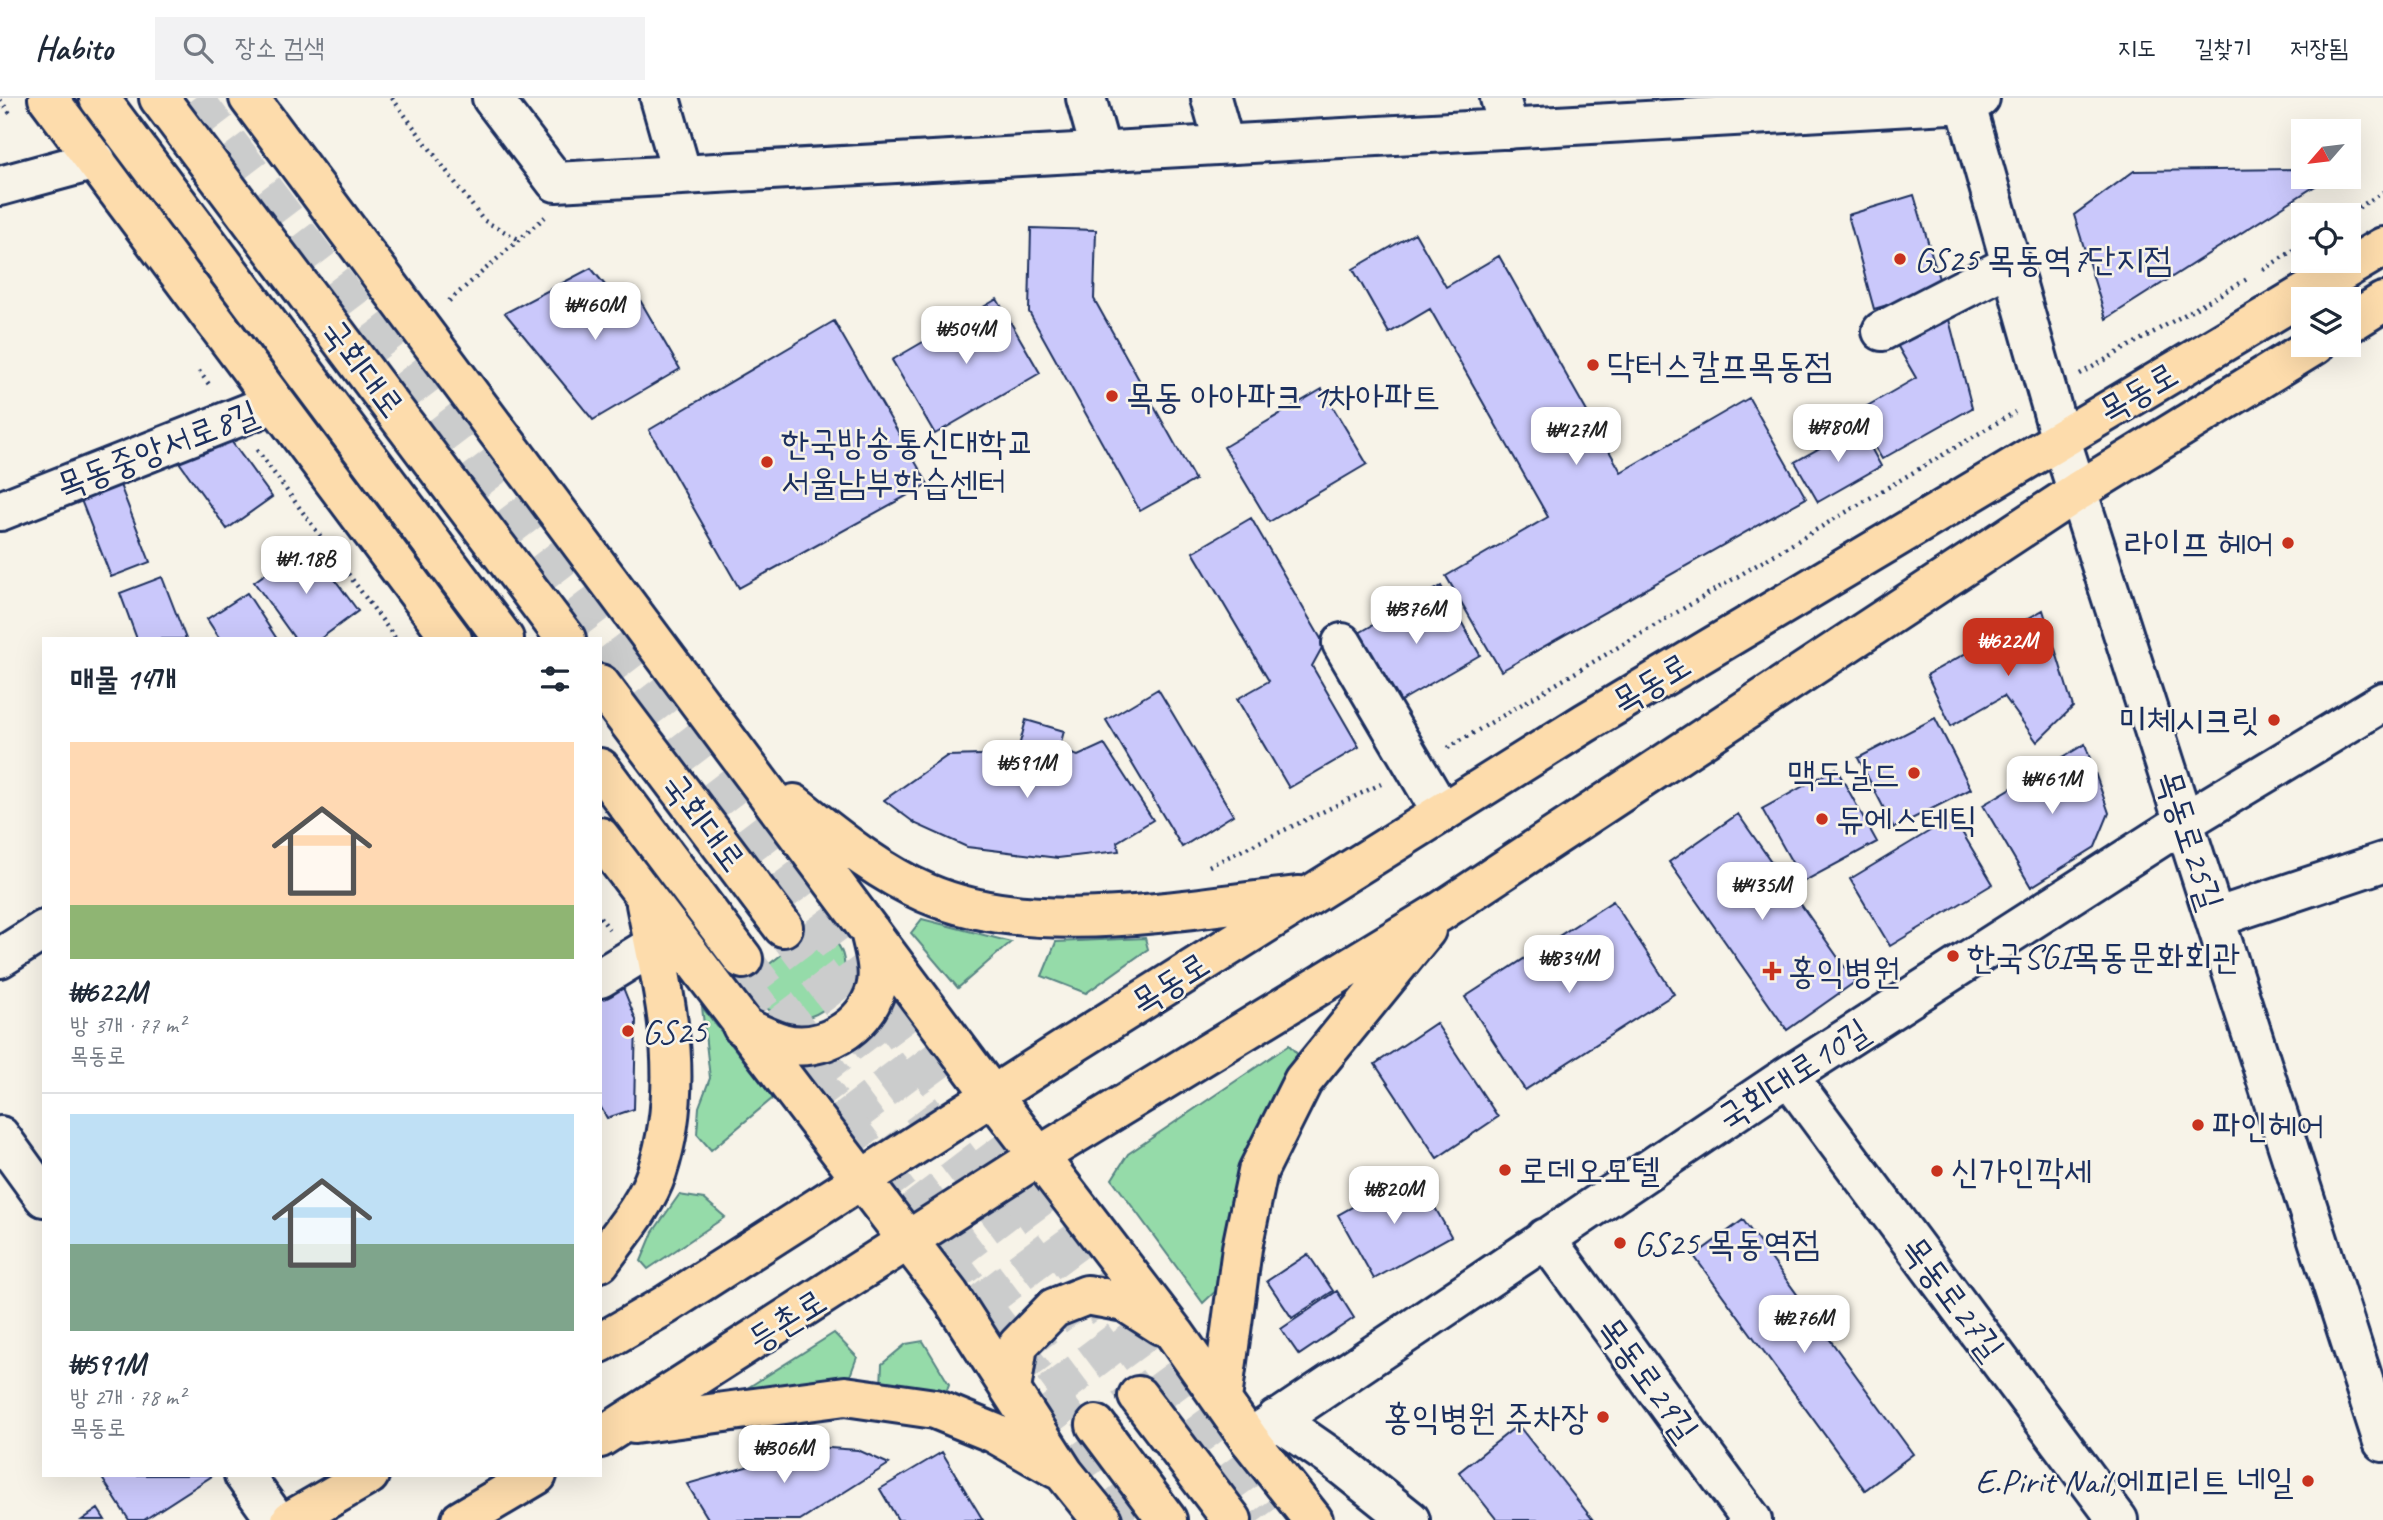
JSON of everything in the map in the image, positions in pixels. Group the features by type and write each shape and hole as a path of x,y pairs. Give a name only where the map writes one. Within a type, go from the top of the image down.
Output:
{"main road":[{"path":"48,98 450,637"},
{"name":"국회대로","path":"99,98 502,637"},
{"name":"국회대로","path":"159,98 564,637"},
{"path":"249,98 422,326 992,1095 1222,1399 1263,1429 1313,1520"},
{"name":"목동로","path":"862,1180 992,1095 1442,813 2060,437 2383,247"},
{"path":"2361,316 2383,302"},
{"name":"목동로","path":"972,1201 1039,1156 1440,912 2078,491 2296,357"},
{"name":"국회대로","path":"602,687 783,927"},
{"name":"국회대로","path":"602,771 743,959"},
{"path":"753,772 870,864 927,893 996,914 1081,919 1309,895"},
{"path":"602,840 949,1294 1091,1516"},
{"path":"602,1259 639,1209 657,1172 674,1084 667,1009 644,895"},
{"path":"1222,1399 1242,1248 1258,1171 1303,1081 1440,912"},
{"path":"742,1026 784,1044 817,1044 843,1033 862,1016 876,989 878,964 868,925"},
{"path":"602,1342 862,1180"},
{"name":"등촌로","path":"611,1432 972,1201"},
{"path":"1011,1390 1018,1345 1054,1308 1087,1295 1125,1302 1175,1334"},
{"path":"611,1432 845,1396 935,1409 994,1433 1064,1473"},
{"path":"1138,1396 1231,1520"},
{"path":"1096,1425 1167,1520"},
{"path":"291,1520 366,1477"},
{"path":"461,1520 534,1477"}],"street":[{"path":"492,98 556,182 1224,144 1504,113 1970,100"},
{"path":"660,98 682,175"},
{"path":"1086,98 1101,152"},
{"path":"1211,98 1224,144"},
{"name":"목동로25길","path":"1970,100 2060,437 2383,1442"},
{"path":"0,186 96,160"},
{"path":"1882,331 2012,264"},
{"name":"목동중앙서로8길","path":"0,511 274,403"},
{"path":"1342,643 1442,813"},
{"name":"국회대로10길","path":"1263,1429 1788,1076 2184,822 2383,702"},
{"path":"2215,918 2383,862"},
{"path":"0,958 42,931"},
{"path":"602,977 654,945"},
{"name":"목동로27길","path":"1788,1076 2118,1520"},
{"path":"0,1136 42,1194"},
{"name":"목동로29길","path":"1545,1237 1752,1520"},
{"path":"1263,1429 1335,1460 1410,1520"},
{"path":"245,1477 276,1520"}],"path":[{"path":"392,98 483,220 518,239"},
{"path":"2361,206 2383,192"},
{"path":"422,326 548,214"},
{"path":"1207,867 1416,768 2291,251"}],"green space":[{"path":"922,919 1011,942 958,988 911,933"},
{"path":"821,924 841,950 844,961 842,984 830,1003 822,1011 800,1018 784,1016 758,1005 745,983"},
{"path":"1145,938 1148,949 1086,993 1042,976 1056,942"},
{"path":"702,1007 773,1098 711,1150 697,1134 699,1107 710,1078"},
{"path":"1289,1045 1299,1056 1261,1123 1242,1172 1220,1287 1203,1303 1112,1179 1128,1154"},
{"path":"679,1195 704,1199 725,1217 648,1269 641,1261 653,1232"},
{"path":"834,1333 857,1357 847,1384 741,1392"},
{"path":"923,1341 949,1384 944,1398 881,1387 882,1364 906,1344"}],"building":[{"path":"2291,169 2291,189 2310,189 2106,319 2074,215 2134,171"},
{"path":"1914,195 1942,289 1874,309 1848,215"},
{"name":"목동 아아파크 1차아파트","path":"1031,228 1096,230 1094,299 1195,480 1140,511 1029,312"},
{"path":"1415,233 1446,287 1499,256 1621,472 1749,398 1806,498 1501,671 1446,576 1548,517 1430,309 1389,333 1353,269"},
{"path":"591,268 618,301 633,288 680,369 593,420 505,313"},
{"name":"목동 아아파크 1차아파트","path":"997,299 1040,373 935,434 892,360"},
{"path":"1946,308 1972,408 1882,459 1855,413 1916,378 1893,338"},
{"path":"834,321 928,484 739,588 649,430"},
{"name":"목동 아아파크 1차아파트","path":"1322,389 1367,464 1269,522 1224,447"},
{"path":"1859,426 1881,466 1818,502 1795,462"},
{"path":"223,430 272,497 227,529 179,462"},
{"path":"120,485 150,562 111,577 81,500"},
{"name":"목동 아아파크 1차아파트","path":"1251,518 1324,644 1312,666 1359,747 1289,788 1237,699 1269,681 1193,552"},
{"path":"308,543 358,611 323,637 294,637 254,582"},
{"path":"162,577 185,637 136,637 120,593"},
{"path":"1441,586 1480,655 1392,706 1352,637"},
{"path":"247,593 276,637 219,637 207,619"},
{"path":"2043,610 2073,707 2037,742 2004,696 1951,726 1927,675"},
{"path":"1158,689 1233,815 1182,847 1106,720"},
{"name":"맥도날드","path":"1935,718 1971,789 1894,828 1858,758"},
{"path":"1026,720 1064,731 1059,750 1078,756 1104,744 1153,820 1117,842 1119,851 1058,858 967,847 916,824 884,800 947,756 1017,754"},
{"path":"2085,744 2109,813 2095,847 2031,887 1983,805"},
{"path":"1836,768 1877,842 1803,882 1762,809"},
{"path":"1738,814 1855,982 1787,1030 1669,862"},
{"path":"1953,817 1993,884 1890,946 1850,879"},
{"path":"1613,901 1674,994 1525,1090 1465,997"},
{"path":"622,985 636,1020 634,1109 607,1118 602,1109 602,996"},
{"path":"1436,1023 1498,1117 1437,1158 1375,1064"},
{"path":"1415,1172 1451,1236 1374,1279 1338,1215"},
{"path":"1743,1220 1913,1454 1865,1490 1694,1256"},
{"path":"1308,1254 1333,1291 1292,1318 1267,1281"},
{"path":"1337,1291 1354,1318 1299,1355 1281,1329"},
{"path":"1518,1425 1593,1520 1497,1520 1459,1472"},
{"path":"815,1447 858,1450 889,1464 800,1520 709,1520 687,1484"},
{"path":"942,1452 983,1520 898,1520 880,1489"},
{"path":"101,1477 210,1477 144,1520 129,1520"},
{"path":"98,1509 105,1520 82,1520"}],"tunnel":[{"path":"194,98 781,869 1260,1520"},
{"path":"783,927 1138,1396"},
{"path":"706,936 1143,1520"},
{"path":"743,959 1096,1425"}],"place":[{"name":"GS25 목동역7단지점","path":"1900,259"},
{"name":"닥터스칼프목동점","path":"1593,365"},
{"name":"목동 아아파크 1차아파트","path":"1112,396"},
{"name":"한국방송통신대학교 서울남부학습센터","path":"767,462"},
{"name":"라이프 헤어","path":"2288,543"},
{"name":"미체시크릿","path":"2274,720"},
{"name":"맥도날드","path":"1914,773"},
{"name":"듀에스테틱","path":"1822,819"},
{"name":"한국SGI목동문화회관","path":"1953,956"},
{"name":"홍익병원","path":"1772,971"},
{"name":"GS25","path":"628,1031"},
{"name":"파인헤어","path":"2198,1125"},
{"name":"로데오모텔","path":"1505,1170"},
{"name":"신가인깍세","path":"1937,1171"},
{"name":"GS25 목동역점","path":"1620,1243"},
{"name":"홍익병원 주차장","path":"1603,1417"},
{"name":"E.Pirit Nail,에피리트 네일","path":"2308,1481"}]}
